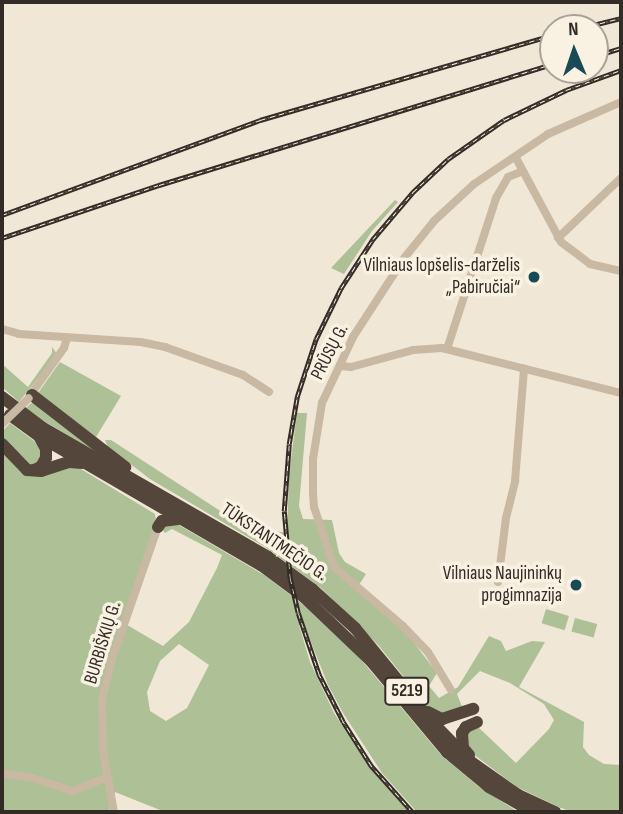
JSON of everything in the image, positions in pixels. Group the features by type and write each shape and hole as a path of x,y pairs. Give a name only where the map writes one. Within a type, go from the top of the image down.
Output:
{"highway":[{"path":"30,396 153,489"},
{"name":"TŪKSTANTMEČIO G.","path":"2,397 43,428 268,557 312,589 355,628 455,746 489,775 519,795 555,812"},
{"name":"TŪKSTANTMEČIO G.","path":"2,408 39,436 261,565 304,597 371,660 447,752 489,787 533,812"},
{"path":"31,471 41,467 46,458 46,449 39,436"},
{"path":"2,444 24,468 31,471 41,471 69,462 88,465"},
{"path":"153,503 158,527"},
{"path":"158,527 162,521 179,519"},
{"path":"411,696 439,719 475,715 463,730 461,744 489,775"}],"street":[{"name":"PRŪSŲ G.","path":"451,690 428,652 377,601 337,571 329,555 314,507 313,459 322,403 374,304 420,237 464,192 561,127 621,102"},
{"path":"516,158 558,238 579,258 621,271"},
{"path":"501,167 508,177"},
{"path":"447,349 482,235 508,177 523,171"},
{"path":"558,238 621,178"},
{"path":"2,329 67,338 141,342 165,347 243,375 269,392"},
{"path":"2,424 30,396 64,348 67,338"},
{"path":"340,366 351,367 413,350 447,349 621,393"},
{"path":"498,582 506,518 515,481 524,368"},
{"name":"BURBIŠKIŲ G.","path":"114,812 101,724 106,678 158,527"},
{"path":"2,774 29,777 73,791 108,777"}],"green space":[{"path":"395,200 398,202 372,231 344,274 331,268"},
{"path":"52,347 57,354 19,402 2,387 2,364 28,387 52,353"},
{"path":"60,362 121,396 96,437 38,393"},
{"path":"31,403 114,462 42,420 26,408"},
{"path":"297,413 307,413 299,506 303,519 332,520 339,553 345,562 366,574 357,588 405,631 437,673 429,686 439,698 458,687 489,636 501,641 506,651 532,641 545,642 519,687 584,722 583,747 589,755 604,764 621,765 621,812 573,812 561,808 517,787 465,748 464,734 478,727 516,763 549,729 554,720 544,704 510,683 480,671 457,694 463,709 450,714 432,712 379,646 321,588 265,547 150,479 108,447 105,440 111,440 225,514 240,520 243,515 249,527 287,533 289,475"},
{"path":"10,423 42,447 39,465 26,464 3,438 2,432"},
{"path":"2,451 21,471 76,466 155,514 156,521 122,622 163,646 189,622 217,568 222,555 172,529 165,533 161,528 172,521 264,575 313,612 358,656 441,755 479,787 518,812 417,812 382,773 343,713 328,685 305,627 299,625 310,662 334,713 370,768 409,812 165,812 115,792 108,812 2,812","holes":["179,644 209,665 187,708 166,721 150,711 147,692 160,661"]},
{"path":"546,609 569,616 565,630 542,623"},
{"path":"575,618 597,624 594,637 571,632"}],"railway":[{"path":"609,21 621,18"},
{"path":"2,215 260,120 539,39"},
{"path":"609,52 621,48"},
{"path":"2,238 159,185 539,68"},
{"path":"412,812 371,766 343,722 319,675 298,613 290,579 284,511 289,444 297,397 316,339 341,288 373,239 413,192 448,159 504,120 566,90 621,70"}],"place":[{"name":"Vilniaus lopšelis-darželis „Pabiručiai“","path":"534,277"},
{"name":"Vilniaus Naujininkų progimnazija","path":"576,585"}]}
